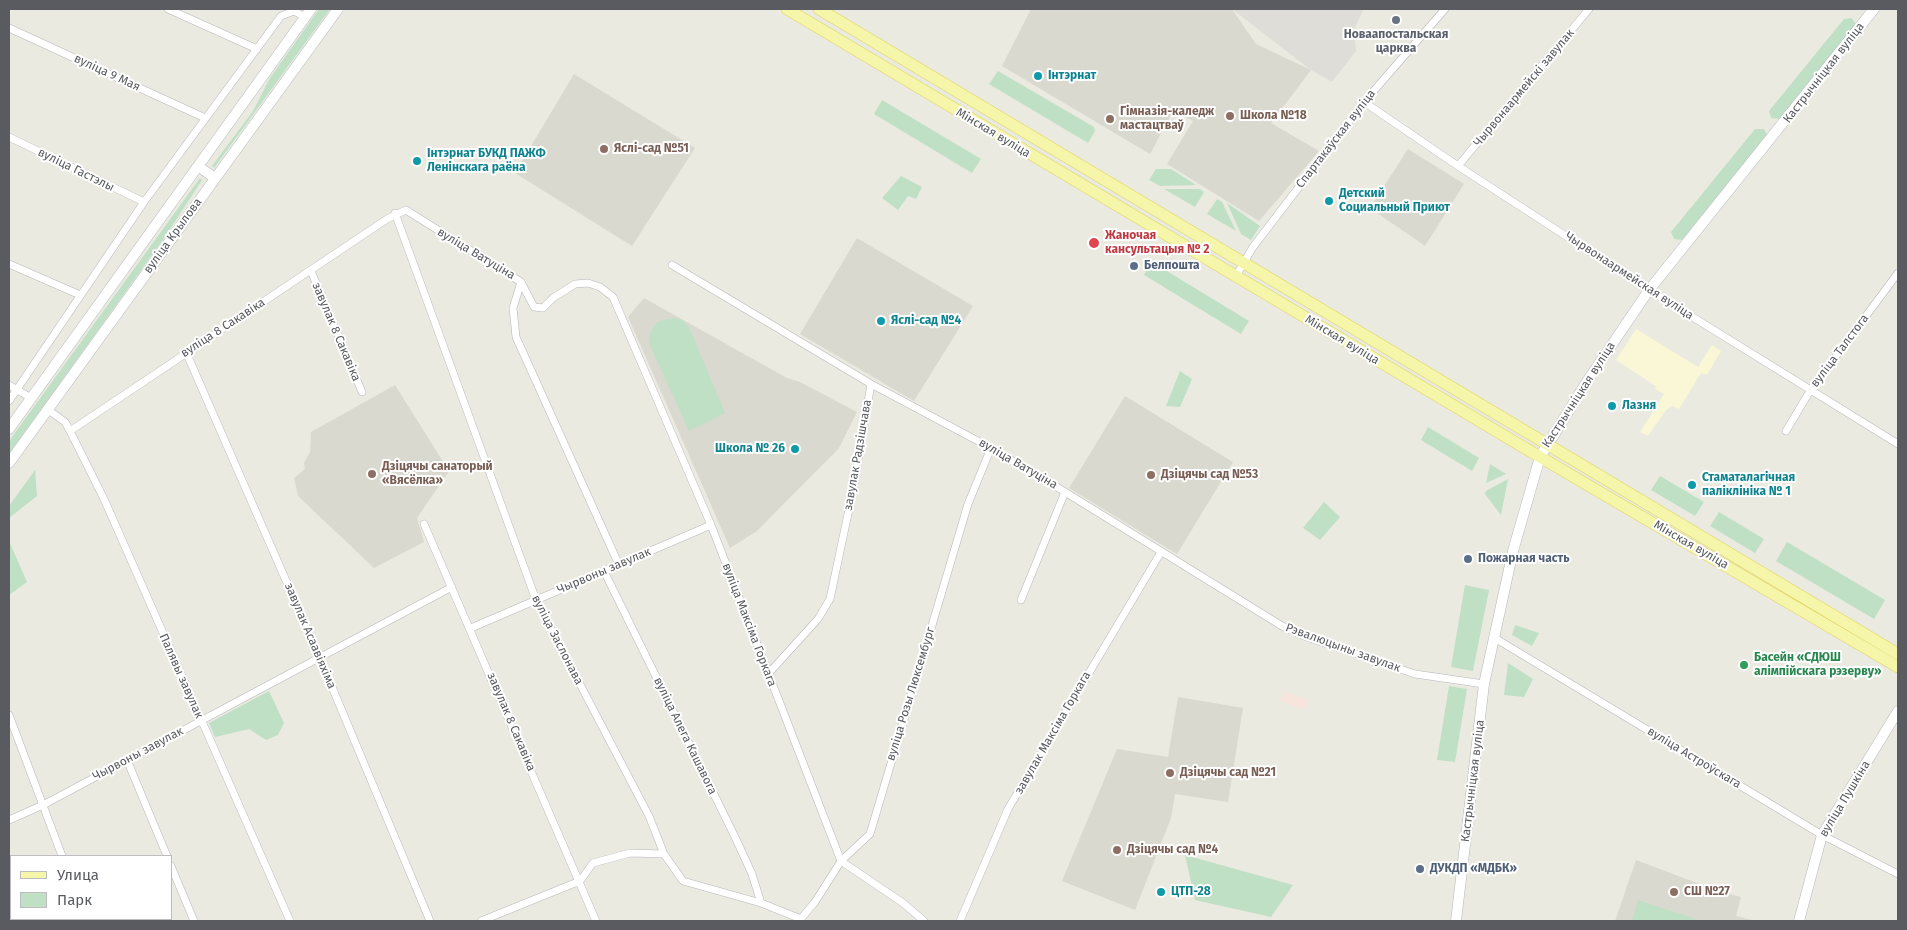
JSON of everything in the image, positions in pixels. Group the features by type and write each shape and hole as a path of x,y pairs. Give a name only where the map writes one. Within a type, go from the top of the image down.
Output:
{"main road":[{"name":"вуліца Крылова","path":"9,463 338,9"},
{"name":"Мінская вуліца","path":"787,9 1540,458 1898,667"},
{"name":"Мінская вуліца","path":"819,9 1898,654"},
{"name":"Кастрычніцкая вуліца","path":"1456,921 1484,684 1493,637 1519,531 1540,458 1546,445 1649,290 1874,9"},
{"name":"вуліца Крылова","path":"9,429 308,13"},
{"path":"199,167 215,178"},
{"name":"вуліца Пушкіна","path":"1799,921 1822,836 1898,711"}],"street":[{"path":"168,9 257,49"},
{"name":"Спартакаўская вуліца","path":"1236,276 1253,247 1364,102 1444,9"},
{"name":"Чырвонаармейскі завулак","path":"1458,166 1589,9"},
{"path":"9,402 144,202 281,16 294,11 308,13"},
{"name":"вуліца 9 Мая","path":"9,28 205,118"},
{"name":"Чырвонаармейская вуліца","path":"1364,102 1458,166 1649,290 1898,444"},
{"name":"вуліца Гастэлы","path":"9,137 144,202"},
{"name":"вуліца 8 Сакавіка","path":"70,432 186,352 311,271 395,213 406,210"},
{"name":"вуліца Ватуціна","path":"406,210 521,282 534,307 543,308 564,290 575,284 588,283 600,287 613,296"},
{"name":"вуліца Заслонава","path":"395,213 536,600 649,816 664,854 684,881 761,903 800,920"},
{"path":"9,264 80,295"},
{"name":"завулак Радзішчава","path":"672,264 871,384 853,490 830,599 818,619 768,674"},
{"name":"завулак 8 Сакавіка","path":"311,271 362,392"},
{"name":"вуліца Талстога","path":"1786,431 1810,391 1898,273"},
{"path":"521,282 514,308 516,337 619,565"},
{"name":"вуліца Максіма Горкага","path":"613,296 710,524 842,861"},
{"name":"завулак Асаавіяхіма","path":"186,352 319,656 430,921"},
{"name":"вуліца Ватуціна","path":"871,384 991,448 1161,552"},
{"path":"9,385 31,398"},
{"path":"47,409 65,422 70,432"},
{"name":"Палявы завулак","path":"70,432 104,499 290,921"},
{"name":"вуліца Розы Люксембург","path":"800,920 815,902 842,861 870,834 968,504 991,448"},
{"path":"1021,600 1065,492"},
{"name":"завулак 8 Сакавіка","path":"424,524 471,628 596,921"},
{"name":"Чырвоны завулак","path":"471,628 710,524"},
{"name":"Рэвалюцыны завулак","path":"1161,552 1282,626 1304,636 1415,674 1484,684"},
{"name":"завулак Максіма Горкага","path":"960,921 1008,809 1161,552"},
{"name":"вуліца Алега Кашавога","path":"604,571 736,839 752,874 761,903"},
{"name":"Чырвоны завулак","path":"9,820 43,805 319,656 452,587"},
{"name":"вуліца Астроўскага","path":"1493,637 1822,836 1898,874"},
{"path":"9,716 62,855"},
{"path":"127,760 167,855"},
{"path":"481,921 580,881 593,863 630,853 664,854"},
{"path":"842,861 903,903 924,921"},
{"path":"172,868 194,921"}],"shaded area":[{"path":"1031,9 1232,9 1256,44 1311,70 1271,123 1319,151 1259,221 1167,164 1193,121 1173,111 1150,154 1002,66"},
{"path":"1232,9 1364,9 1354,29 1356,51 1332,82 1311,70"},
{"path":"574,74 695,148 632,246 515,173"},
{"path":"1408,149 1464,184 1425,246 1370,208"},
{"path":"857,238 973,306 914,401 800,334"},
{"path":"644,298 787,378 800,382 857,412 839,448 757,531 730,548 628,317"},
{"path":"1636,329 1698,367 1712,345 1721,351 1707,375 1701,373 1679,409 1673,406 1666,410 1648,436 1640,432 1664,394 1655,389 1656,386 1616,360"},
{"name":"Дзіцячы санаторый «Вясёлка»","path":"395,385 449,471 417,518 424,542 374,568 298,496 294,478 305,469 304,463 310,452 311,432"},
{"name":"Дзіцячы сад №53","path":"1125,396 1233,462 1177,554 1069,488"},
{"path":"1284,691 1308,700 1304,710 1281,701"},
{"path":"1178,697 1243,708 1228,802 1175,794 1171,818 1135,910 1062,881 1117,749 1168,757"},
{"name":"СШ №27","path":"1636,860 1715,890 1741,897 1736,916 1756,921 1615,921"}],"green space":[{"path":"319,9 330,9 214,168 212,166 253,111 270,78"},
{"path":"1852,18 1856,25 1780,119 1771,118 1769,111 1844,19"},
{"path":"998,71 1094,127 1095,131 1088,143 989,84"},
{"path":"882,100 981,159 972,173 874,114"},
{"path":"1755,129 1764,129 1767,135 1682,240 1674,239 1671,232"},
{"path":"1156,169 1171,169 1196,185 1160,186 1149,180"},
{"path":"901,176 922,187 916,199 908,196 898,210 882,198"},
{"path":"200,178 202,180 165,237 9,454 9,441"},
{"path":"1164,189 1200,189 1204,192 1195,207"},
{"path":"1217,199 1222,202 1236,231 1207,214"},
{"path":"1227,203 1260,226 1251,240 1241,234"},
{"path":"1152,262 1249,321 1241,334 1144,275"},
{"path":"674,318 682,320 689,327 725,413 689,431 649,343 650,333 658,321"},
{"path":"1180,371 1192,379 1180,407 1166,406"},
{"path":"1428,427 1479,458 1472,471 1421,440"},
{"path":"1490,464 1506,474 1486,483"},
{"path":"35,470 37,496 9,518 9,506"},
{"path":"1660,476 1704,502 1695,516 1651,490"},
{"path":"1508,479 1501,515 1485,494 1486,491"},
{"path":"1324,502 1340,517 1320,540 1303,528"},
{"path":"1719,512 1764,539 1755,553 1710,526"},
{"path":"9,541 27,582 9,595"},
{"path":"1787,542 1885,600 1874,619 1776,561"},
{"path":"1465,585 1489,590 1473,671 1451,667"},
{"path":"1515,625 1539,633 1532,646 1512,635"},
{"path":"1508,663 1533,679 1524,697 1504,695"},
{"path":"1449,686 1467,689 1455,762 1437,760"},
{"path":"269,691 284,723 278,735 266,740 249,729 215,737 209,723"},
{"path":"1185,855 1293,885 1271,917 1195,900"},
{"path":"1638,900 1699,920 1632,921"}],"place":[{"name":"Новаапостальская царква","path":"1396,20"},
{"name":"Інтэрнат","path":"1038,76"},
{"name":"Школа №18","path":"1230,116"},
{"name":"Гімназія-каледж мастацтваў","path":"1110,119"},
{"name":"Яслі-сад №51","path":"604,149"},
{"name":"Інтэрнат БУКД ПАЖФ Ленінскага раёна","path":"417,161"},
{"name":"Детский Социальный Приют","path":"1329,201"},
{"name":"Жаночая кансультацыя № 2","path":"1094,243"},
{"name":"Белпошта","path":"1134,266"},
{"name":"Яслі-сад №4","path":"881,321"},
{"name":"Лазня","path":"1612,406"},
{"name":"Школа № 26","path":"795,449"},
{"name":"Дзіцячы санаторый «Вясёлка»","path":"372,474"},
{"name":"Дзіцячы сад №53","path":"1151,475"},
{"name":"Стаматалагічная паліклініка № 1","path":"1692,485"},
{"name":"Пожарная часть","path":"1468,559"},
{"name":"Басейн «СДЮШ алімпійскага рэзерву»","path":"1744,665"},
{"name":"Дзіцячы сад №21","path":"1170,773"},
{"name":"Дзіцячы сад №4","path":"1117,850"},
{"name":"ДУКДП «МДБК»","path":"1420,869"},
{"name":"ЦТП-28","path":"1161,892"},
{"name":"СШ №27","path":"1674,892"}]}
